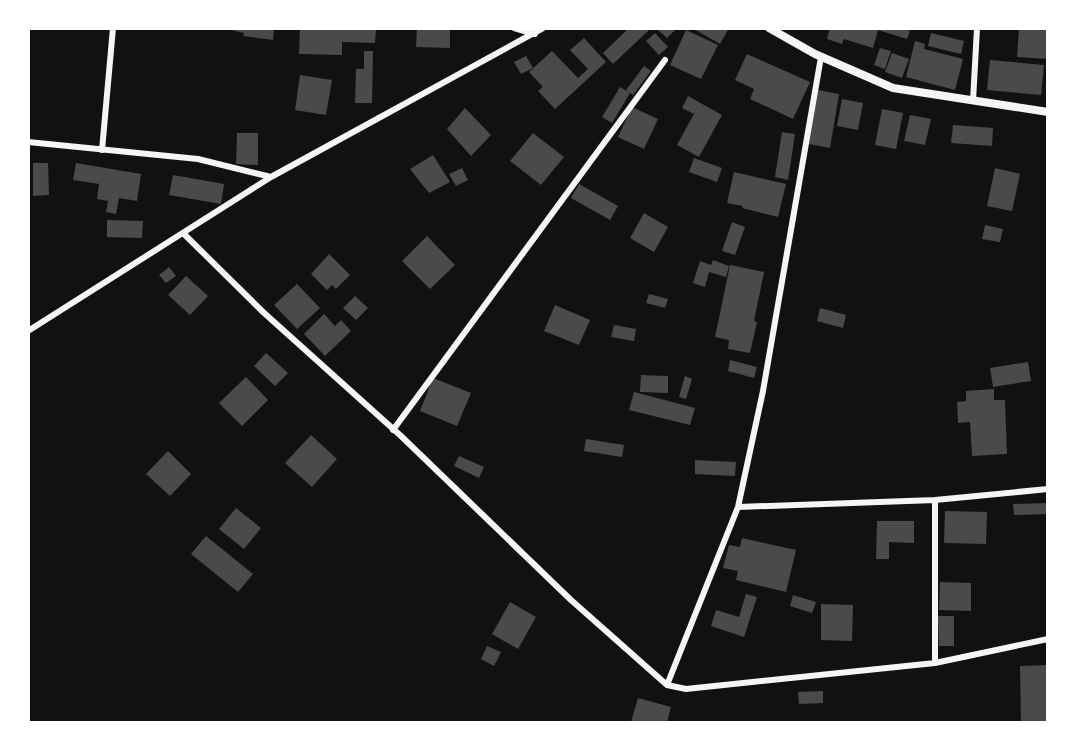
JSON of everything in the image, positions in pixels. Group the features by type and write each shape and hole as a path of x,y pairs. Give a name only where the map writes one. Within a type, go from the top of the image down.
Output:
{"street":[{"path":"102,150 114,28"},
{"path":"514,28 535,34"},
{"path":"28,331 271,177 543,28"},
{"path":"769,28 821,57 893,88 1047,112"},
{"path":"973,100 977,28"},
{"path":"667,685 738,507 763,391 821,57"},
{"path":"393,430 665,60"},
{"path":"28,142 198,159 271,177"},
{"path":"183,233 263,312 401,436 571,600 667,685 686,690 935,663 1047,639"},
{"path":"738,507 935,500 1047,489"},
{"path":"935,500 935,663"}],"building":[{"path":"222,28 274,28 273,40 243,36 244,33"},
{"path":"300,28 376,28 375,43 342,42 342,55 299,54"},
{"path":"417,28 450,28 450,48 416,47"},
{"path":"629,28 649,30 613,64 603,53"},
{"path":"656,28 677,28 667,38"},
{"path":"692,28 729,28 720,44"},
{"path":"830,28 901,28 910,31 907,39 878,30 873,48 844,39 842,44 827,39"},
{"path":"1019,28 1048,28 1048,59 1017,57"},
{"path":"686,30 718,45 701,79 670,65"},
{"path":"655,33 668,47 659,55 646,41"},
{"path":"931,33 964,41 961,54 928,46"},
{"path":"584,38 606,62 555,109 538,91 543,87 529,72 552,51 578,78 588,69 570,50"},
{"path":"915,41 925,44 924,49 963,59 955,90 906,77"},
{"path":"880,48 891,51 885,69 874,65"},
{"path":"364,51 373,51 372,103 355,103 356,69 364,69"},
{"path":"892,53 909,59 902,78 885,72"},
{"path":"747,54 810,82 793,119 750,99 754,89 735,80"},
{"path":"526,56 533,68 521,74 514,62"},
{"path":"990,60 1044,65 1041,95 987,90"},
{"path":"644,66 651,71 633,95 626,90"},
{"path":"300,75 332,80 326,115 295,110"},
{"path":"620,87 630,93 612,123 602,117"},
{"path":"818,90 839,94 830,148 809,144"},
{"path":"688,96 722,115 699,157 677,145 694,114 682,108"},
{"path":"842,99 863,103 858,130 837,126"},
{"path":"632,107 658,119 644,149 618,137"},
{"path":"465,108 491,135 471,156 447,129"},
{"path":"882,109 903,113 896,149 875,145"},
{"path":"910,115 931,119 925,145 904,141"},
{"path":"953,125 993,128 992,146 951,143"},
{"path":"782,132 795,134 788,180 775,177"},
{"path":"237,133 258,133 258,165 236,164"},
{"path":"533,133 564,157 541,185 510,161"},
{"path":"433,155 450,182 429,193 410,169"},
{"path":"694,158 722,168 717,182 689,172"},
{"path":"33,163 48,163 49,195 33,196"},
{"path":"76,163 141,174 137,201 119,198 116,214 106,212 108,201 97,199 99,184 73,180"},
{"path":"462,168 468,180 456,186 449,174"},
{"path":"995,168 1020,174 1012,211 987,206"},
{"path":"734,172 786,184 778,217 727,203"},
{"path":"173,175 224,184 221,204 169,195"},
{"path":"579,184 618,206 610,220 571,198"},
{"path":"644,213 668,227 654,252 630,238"},
{"path":"107,220 143,221 142,238 107,237"},
{"path":"732,222 745,227 735,255 722,251"},
{"path":"985,225 1003,229 1000,242 982,239"},
{"path":"427,236 455,265 430,289 402,261"},
{"path":"329,254 350,275 336,289 332,285 327,290 311,274"},
{"path":"713,260 729,266 726,277 709,272 705,287 693,283 700,261 711,265"},
{"path":"730,265 764,272 750,353 728,349 729,340 715,337"},
{"path":"169,267 176,276 166,283 159,275"},
{"path":"186,276 208,296 190,315 168,295"},
{"path":"297,284 320,308 297,329 274,305"},
{"path":"649,294 668,299 665,308 646,303"},
{"path":"355,296 368,308 356,320 343,308"},
{"path":"555,305 590,320 579,345 544,331"},
{"path":"820,308 846,315 843,328 817,321"},
{"path":"324,314 335,326 341,320 351,331 325,356 304,334"},
{"path":"614,325 636,329 634,341 611,337"},
{"path":"266,353 288,373 275,386 254,366"},
{"path":"730,360 757,367 754,378 728,371"},
{"path":"1028,362 1031,381 993,387 990,368"},
{"path":"641,375 668,376 668,393 640,392"},
{"path":"685,376 692,379 686,399 679,397"},
{"path":"246,377 268,400 242,426 219,403"},
{"path":"433,378 471,393 457,426 420,411"},
{"path":"994,389 994,400 1005,400 1007,454 972,456 970,422 958,423 957,402 966,401 966,391"},
{"path":"634,392 695,408 690,425 629,410"},
{"path":"311,435 337,459 312,487 285,463"},
{"path":"586,439 624,445 622,457 584,451"},
{"path":"168,451 191,474 170,496 146,474"},
{"path":"459,456 484,467 479,478 454,466"},
{"path":"695,460 736,462 735,476 695,474"},
{"path":"1048,503 1048,514 1014,515 1013,504"},
{"path":"236,508 261,528 244,549 219,529"},
{"path":"945,511 987,512 986,544 944,543"},
{"path":"877,521 914,521 914,543 889,542 889,559 876,559"},
{"path":"206,536 253,574 238,592 191,554"},
{"path":"742,538 796,550 786,592 736,580 738,571 723,568 729,545 740,547"},
{"path":"940,582 971,583 971,611 939,610"},
{"path":"746,594 757,597 744,637 711,626 716,610 739,617"},
{"path":"793,595 816,602 812,613 790,606"},
{"path":"510,602 536,617 518,649 492,634"},
{"path":"821,604 853,605 852,641 821,640"},
{"path":"938,616 954,616 954,646 939,646"},
{"path":"487,646 501,652 494,666 481,659"},
{"path":"1048,665 1048,722 1021,722 1020,666"},
{"path":"823,691 823,703 799,704 798,692"},
{"path":"638,698 671,707 667,722 631,722"}]}
